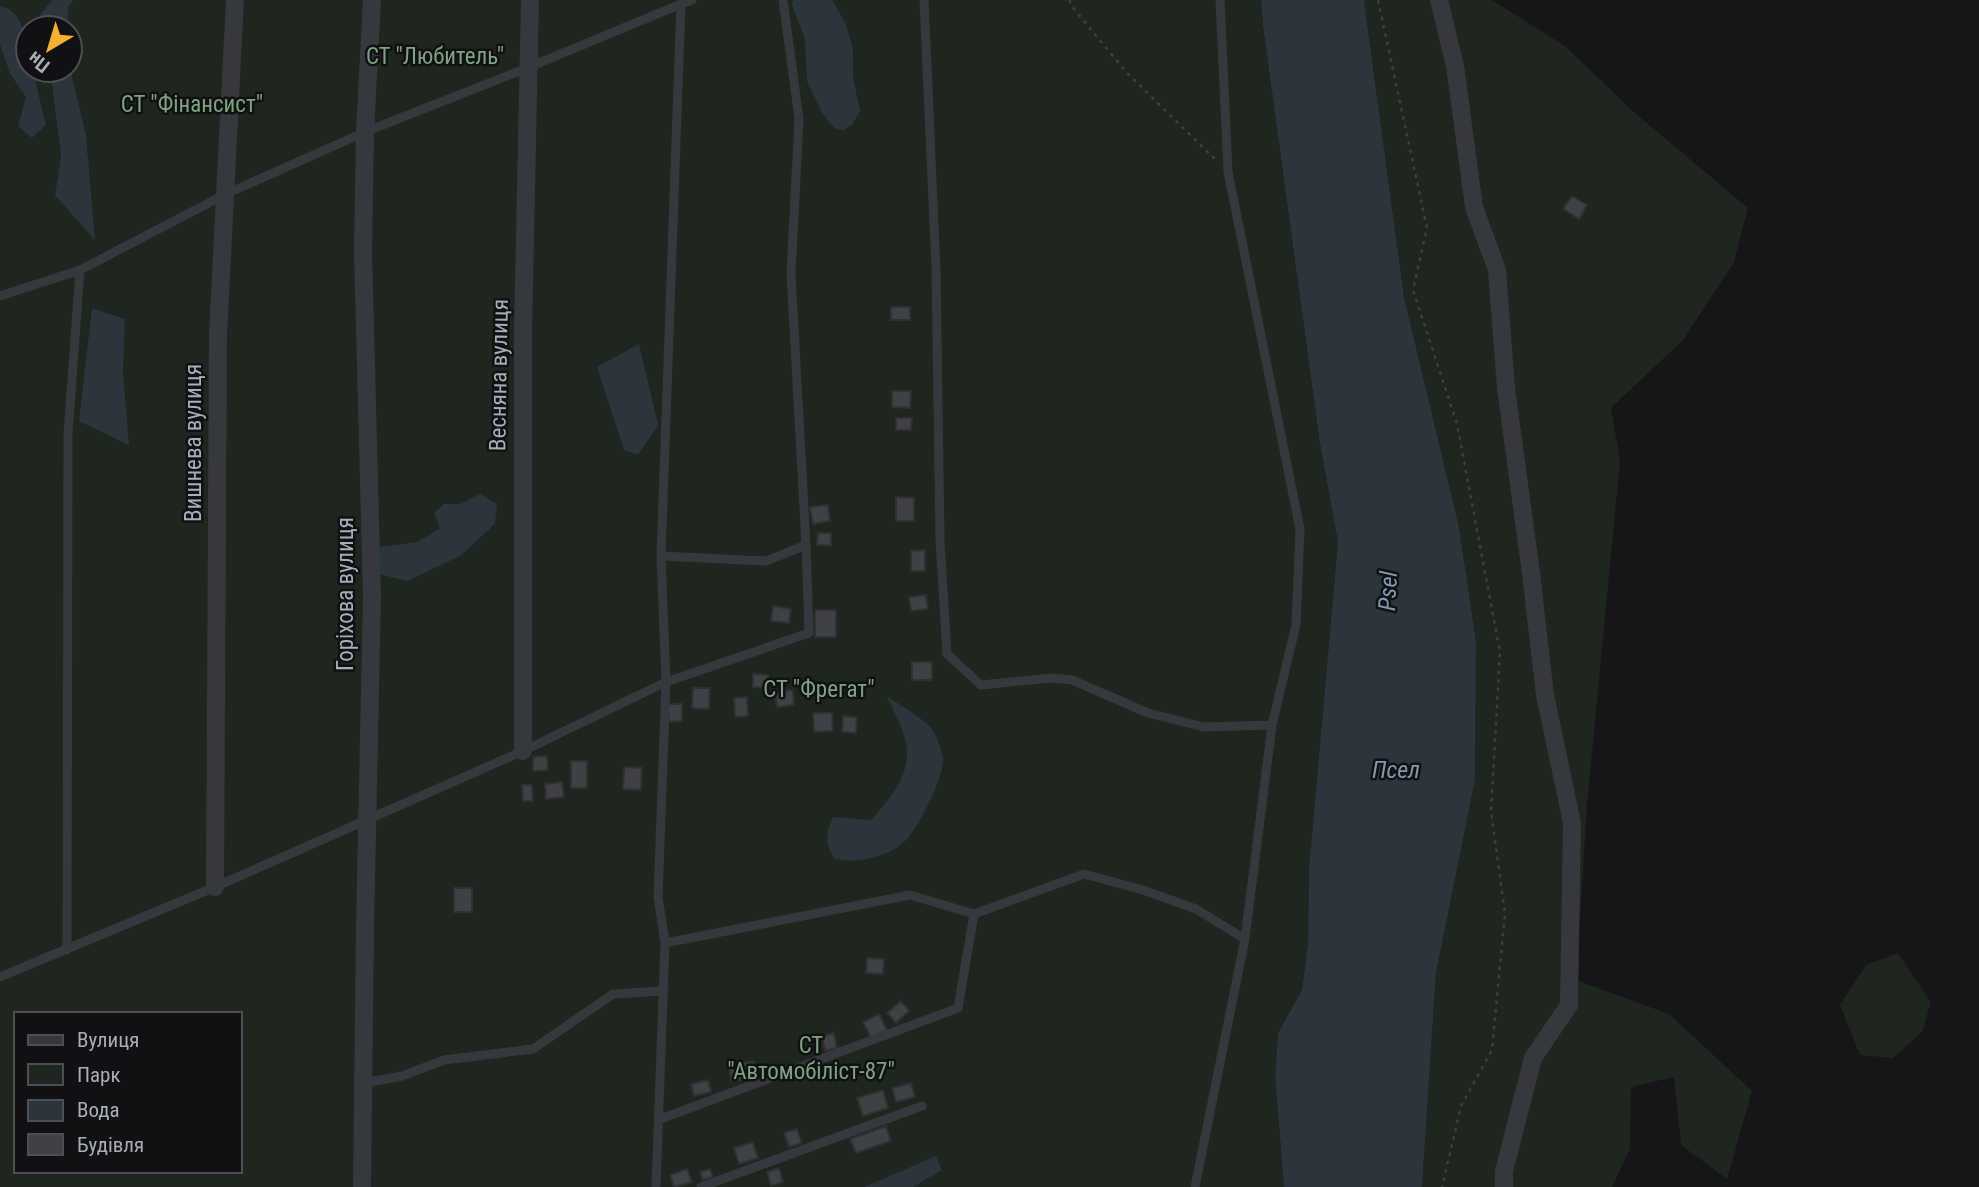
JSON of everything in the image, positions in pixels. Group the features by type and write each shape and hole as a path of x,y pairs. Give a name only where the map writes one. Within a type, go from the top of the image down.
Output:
{"street":[{"name":"Вишнева вулиця","path":"215,887 218,334 235,0"},
{"name":"Горіхова вулиця","path":"362,1187 372,596 363,252 365,132 372,0"},
{"name":"Весняна вулиця","path":"523,751 521,578 530,0"},
{"path":"1439,0 1455,66 1474,208 1497,270 1506,388 1545,695 1572,823 1569,1005 1533,1058 1504,1171 1504,1187"}],"lane":[{"path":"0,296 80,271 226,194 365,132 692,0"},
{"path":"0,977 215,887 368,817 523,751 666,682 809,633 791,274 799,119 783,0"},
{"path":"925,0 936,269 940,541 947,654 981,685 1050,678 1072,680 1148,713 1204,727 1272,725"},
{"path":"1195,1187 1245,939 1272,725 1296,625 1300,528 1228,172 1220,0"},
{"path":"656,1187 665,943 658,897 666,682 662,556 681,4"},
{"path":"67,950 68,434 80,271"},
{"path":"662,556 766,561 806,545"},
{"path":"665,943 910,895 974,914 1084,874 1143,890 1196,909 1245,939"},
{"path":"658,1120 958,1008 974,914"},
{"path":"364,1083 402,1076 444,1059 533,1049 613,994 664,991"},
{"path":"701,1187 922,1106"}],"path":[{"path":"1069,0 1128,74 1228,172"},
{"path":"1378,0 1427,228 1413,290 1457,424 1500,652 1491,811 1505,914 1492,1050 1461,1106 1442,1187"}],"green space":[{"path":"0,0 52,0 41,14 15,14 0,6"},
{"path":"73,0 1261,0 1320,444 1338,542 1309,868 1308,942 1302,990 1278,1033 1275,1076 1284,1187 913,1187 942,1170 936,1157 864,1187 0,1187 0,45 14,84 17,84 46,125 36,84 52,84 61,155 55,195 88,159 86,135 74,84 84,84 84,14 68,14 68,8","holes":["92,308 125,319 123,374","480,495 407,581 380,547 417,542 440,528 444,504 460,505"]},
{"path":"1364,0 1492,0 1565,46 1635,113 1748,208 1734,262 1683,340 1611,408 1620,461 1587,805 1576,980 1669,1014 1752,1091 1727,1179 1681,1145 1674,1077 1631,1087 1630,1149 1612,1187 1422,1187 1436,973 1475,780 1476,641 1459,527 1404,297"},
{"path":"1898,953 1931,1002 1922,1032 1893,1058 1860,1055 1840,1005 1866,965"}],"water":[{"path":"52,0 73,0 68,8 68,14 41,14"},
{"path":"793,0 832,0 846,24 853,50 853,77 860,111 852,125 844,130 834,128 822,113 807,81 805,39 792,5"},
{"name":"Псел","path":"1261,0 1364,0 1404,297 1459,527 1476,641 1475,780 1436,973 1422,1187 1284,1187 1275,1076 1278,1033 1302,990 1308,942 1309,868 1338,542 1320,444"},
{"path":"0,6 14,14 14,80 0,45"},
{"path":"17,84 36,84 46,125 32,138 18,126 26,97"},
{"path":"52,84 74,84 86,135 95,240 55,195 61,155"},
{"path":"92,308 125,319 123,374 129,445 79,421"},
{"path":"639,344 658,425 638,455 624,450 597,367"},
{"path":"480,494 497,504 495,524 460,556 407,581 379,574 379,547 417,542 440,528 434,513 444,504 460,504"},
{"path":"887,696 933,730 943,758 939,777 930,802 917,825 898,847 861,860 834,858 827,837 833,817 871,820 892,795 903,775 906,743"},
{"path":"936,1156 942,1170 913,1187 864,1187"}],"building":[{"path":"1572,196 1587,205 1579,219 1563,209"},
{"path":"891,307 910,307 910,320 891,320"},
{"path":"892,391 911,391 910,408 892,407"},
{"path":"896,418 912,418 911,430 896,430"},
{"path":"896,497 914,498 914,521 896,521"},
{"path":"828,505 830,521 813,524 810,507"},
{"path":"818,533 831,533 831,546 817,545"},
{"path":"925,550 925,571 911,571 911,551"},
{"path":"926,595 928,609 911,611 909,597"},
{"path":"773,606 791,609 789,623 771,621"},
{"path":"815,610 836,610 836,637 815,637"},
{"path":"912,662 932,662 932,680 912,680"},
{"path":"753,674 768,675 768,688 753,687"},
{"path":"693,688 710,688 709,709 692,708"},
{"path":"793,690 794,705 777,707 775,691"},
{"path":"747,697 748,716 735,717 734,698"},
{"path":"668,704 682,704 682,721 669,722"},
{"path":"813,713 832,713 833,731 814,732"},
{"path":"843,716 857,717 856,733 842,732"},
{"path":"547,756 548,770 533,771 533,757"},
{"path":"571,761 587,761 587,788 571,788"},
{"path":"624,767 642,768 641,790 623,789"},
{"path":"562,782 564,797 546,799 545,784"},
{"path":"522,785 532,785 533,801 523,801"},
{"path":"454,888 472,888 472,912 454,912"},
{"path":"867,958 884,959 883,974 866,973"},
{"path":"901,1001 909,1011 896,1023 887,1013"},
{"path":"879,1014 887,1030 871,1038 863,1022"},
{"path":"834,1033 837,1048 825,1051 822,1036"},
{"path":"754,1061 756,1079 731,1081 729,1064"},
{"path":"708,1080 711,1092 694,1096 691,1084"},
{"path":"911,1083 915,1097 896,1102 892,1088"},
{"path":"883,1090 888,1108 863,1116 857,1098"},
{"path":"886,1126 891,1141 856,1153 850,1139"},
{"path":"797,1129 802,1143 789,1147 784,1133"},
{"path":"753,1142 758,1158 739,1164 734,1148"},
{"path":"779,1168 783,1182 771,1186 767,1172"},
{"path":"687,1169 692,1182 674,1187 670,1175"},
{"path":"710,1169 713,1177 703,1180 700,1172"}],"park label":[{"name":"СТ \"Любитель\"","path":"435,56"},
{"name":"СТ \"Фiнансист\"","path":"192,104"},
{"name":"СТ \"Фрегат\"","path":"819,689"},
{"name":"СТ \"Автомобiлiст-87\"","path":"811,1058"}],"water label":[{"name":"Psel","path":"1388,591"}]}
